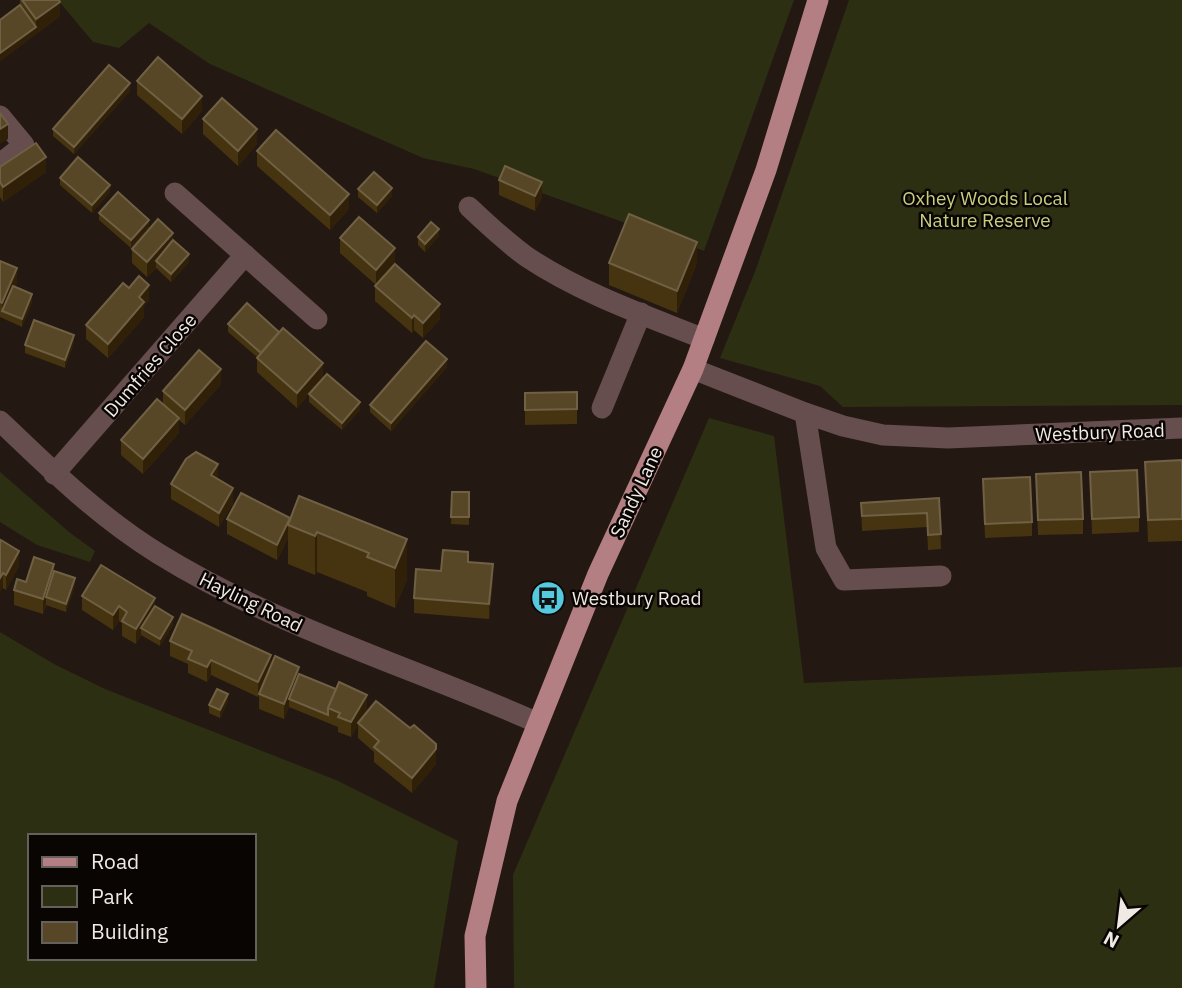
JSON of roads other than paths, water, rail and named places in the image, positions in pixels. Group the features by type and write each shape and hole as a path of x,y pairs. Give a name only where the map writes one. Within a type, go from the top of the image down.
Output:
{"main road":[{"name":"Sandy Lane","path":"475,988 475,936 507,802 598,574 705,339 766,170 818,0"}],"street":[{"path":"0,116 24,145 0,164"},
{"path":"175,192 317,319"},
{"path":"469,207 527,257 571,283 705,339"},
{"name":"Dumfries Close","path":"54,474 245,255"},
{"path":"601,408 641,313"},
{"name":"Westbury Road","path":"693,369 805,413 843,426 883,435 948,439 1182,428"},
{"path":"805,413 825,548 844,580 941,576"},
{"name":"Hayling Road","path":"0,421 54,474 118,526 149,547 245,602 538,723"}],"place":[{"name":"Westbury Road","path":"548,598"}],"park label":[{"name":"Oxhey Woods Local Nature Reserve","path":"985,209"}]}
